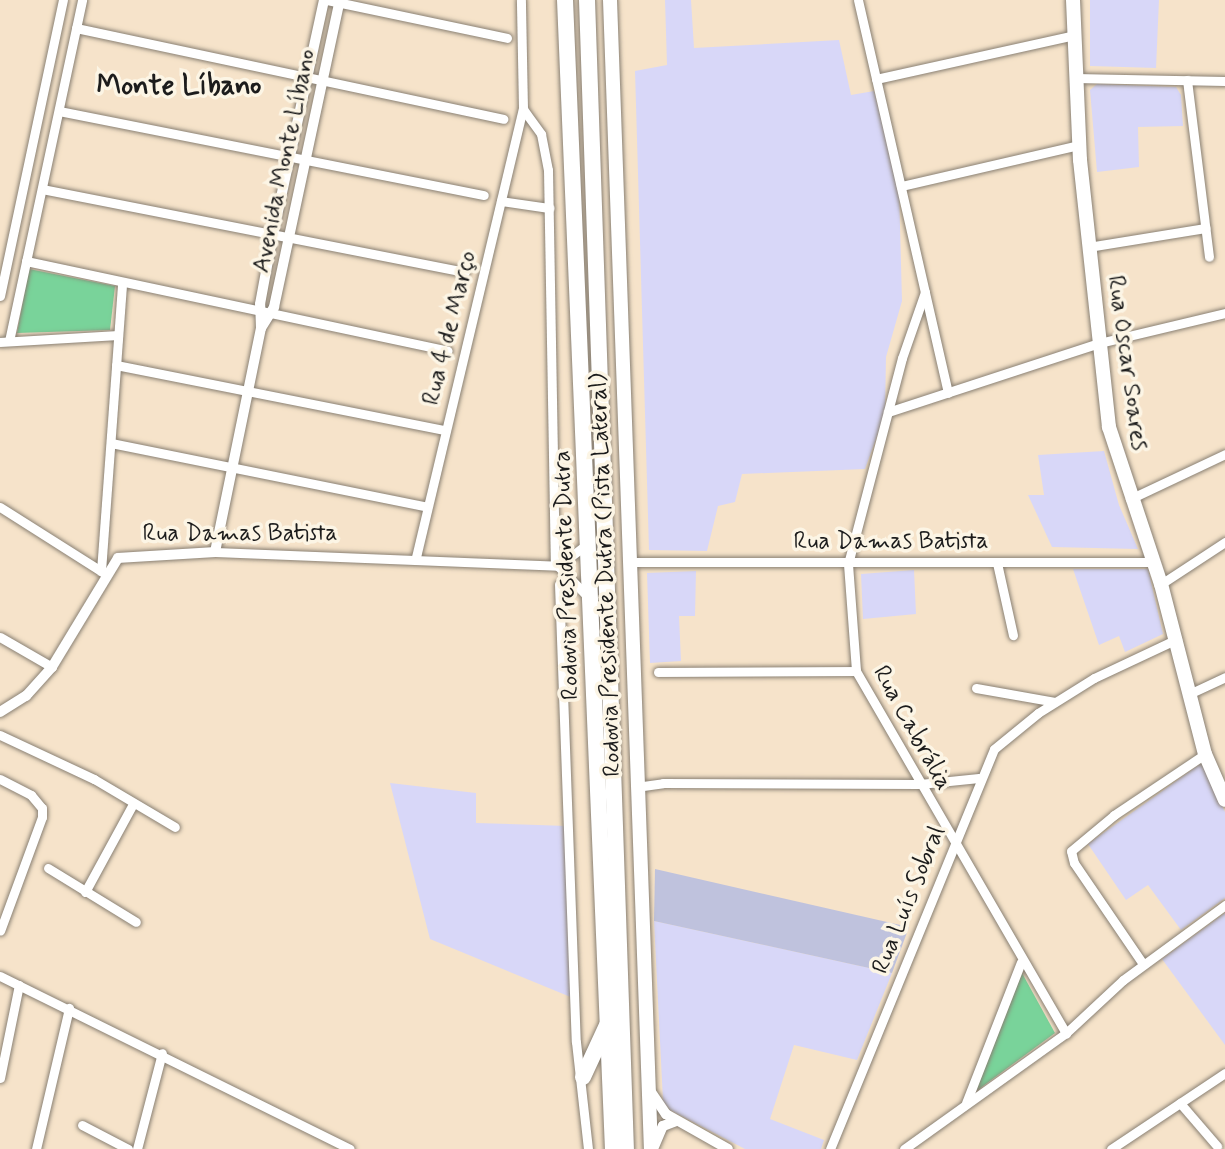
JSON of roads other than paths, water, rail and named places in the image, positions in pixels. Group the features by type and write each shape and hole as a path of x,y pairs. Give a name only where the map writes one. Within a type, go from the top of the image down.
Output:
{"highway":[{"name":"Rodovia Presidente Dutra","path":"565,0 613,1149"},
{"name":"Rodovia Presidente Dutra","path":"587,0 626,1149"},
{"path":"583,1077 608,1023"}],"main road":[{"name":"Rodovia Presidente Dutra (Pista Lateral)","path":"610,0 636,787 652,1149"},
{"name":"Rua Oscar Soares","path":"1073,0 1079,145 1109,427 1130,499 1161,584 1205,754 1225,800"}],"street":[{"path":"0,296 63,0"},
{"path":"82,0 26,261 3,340 118,335"},
{"name":"Rua 4 de Março","path":"416,556 523,109 521,0"},
{"path":"858,0 948,393"},
{"path":"333,1 508,38"},
{"name":"Avenida Monte Líbano","path":"215,552 261,328 259,313 273,234 308,78 333,1"},
{"name":"Avenida Monte Líbano","path":"261,328 272,315 326,81 333,1"},
{"path":"76,28 503,119"},
{"path":"876,79 1074,35"},
{"path":"1075,78 1225,81"},
{"path":"1187,80 1209,257"},
{"path":"523,109 544,139 549,208 557,565 589,599"},
{"path":"59,111 484,195"},
{"path":"901,186 1079,145"},
{"path":"42,189 465,272"},
{"path":"501,201 549,208"},
{"path":"1088,247 1205,228"},
{"path":"26,261 259,313 448,351"},
{"path":"0,507 103,573 122,283"},
{"name":"Rua Cabrália","path":"925,292 888,412 848,564 856,671 1021,961 1066,1033"},
{"path":"888,412 1099,343 1225,313"},
{"path":"116,365 445,430"},
{"path":"111,443 427,507"},
{"path":"1130,499 1225,454"},
{"path":"557,565 575,557 589,542"},
{"path":"1161,584 1225,542"},
{"name":"Rua Damas Batista","path":"0,712 26,696 52,667 103,573 124,555 215,552 416,556 557,565"},
{"name":"Rua Damas Batista","path":"629,562 1153,562"},
{"path":"997,563 1013,635"},
{"path":"559,584 576,1042 583,1077 588,1149"},
{"path":"0,637 52,667"},
{"name":"Rua Luís Sobral","path":"830,1149 979,778 994,749 1055,702 1116,666 1177,639"},
{"path":"658,672 856,671"},
{"path":"1189,694 1225,678"},
{"path":"976,688 1055,702"},
{"path":"0,735 84,774 175,827"},
{"path":"1143,964 1074,863 1071,851 1205,754"},
{"path":"636,787 663,783 920,784 979,778"},
{"path":"0,779 31,795 42,808 43,817 0,931"},
{"path":"85,892 133,804"},
{"path":"48,868 136,922"},
{"path":"904,1149 1066,1033 1143,964 1225,905"},
{"path":"965,1103 1021,961"},
{"path":"0,976 162,1053 350,1149"},
{"path":"0,1078 19,985"},
{"path":"36,1149 69,1008"},
{"path":"138,1149 162,1053"},
{"path":"1111,1149 1225,1073"},
{"path":"648,1086 659,1108 676,1121 728,1149"},
{"path":"1180,1103 1217,1146"},
{"path":"652,1149 663,1126 676,1121"},
{"path":"82,1125 128,1149"}],"district":[{"name":"Monte Líbano","path":"179,87"}]}
